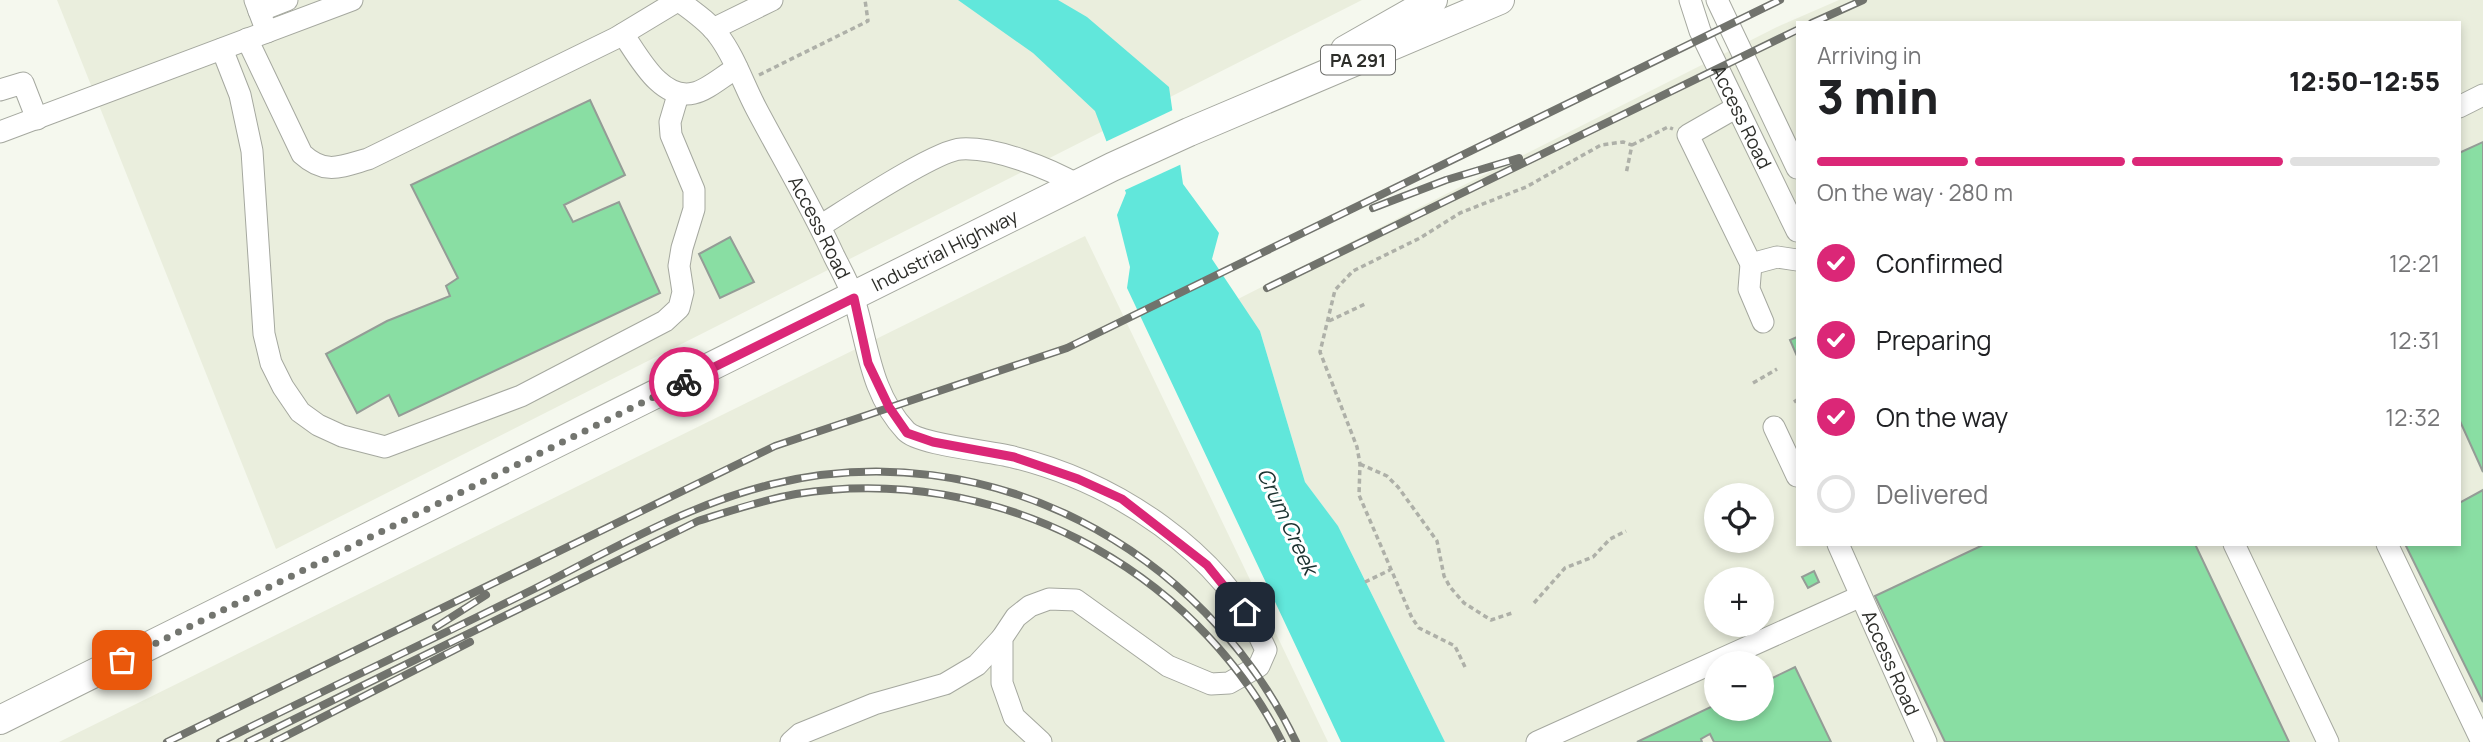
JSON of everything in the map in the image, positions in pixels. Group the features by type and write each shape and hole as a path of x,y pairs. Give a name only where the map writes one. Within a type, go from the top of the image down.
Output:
{"main road":[{"name":"Industrial Highway","path":"1252,104 1433,0"},
{"name":"Industrial Highway","path":"0,720 854,298 1112,167 1252,104 1500,0"}],"lane":[{"path":"287,0 257,5 257,36 302,153 316,166 337,168 368,159 623,34 678,0"},
{"path":"0,132 352,0"},
{"name":"Access Road","path":"678,0 713,29 737,68 820,226 854,298 868,363 889,407 907,433 933,442 1014,457 1078,479 1122,499 1207,565 1245,612 1266,650 1259,666 1228,683 1211,684 1168,666 1076,600 1049,599 1030,606 1016,617 1002,638 977,665 945,684 874,704 800,734 791,742"},
{"path":"713,29 772,0"},
{"name":"Access Road","path":"1690,0 1700,31 1796,229"},
{"name":"Access Road","path":"1717,0 1796,166"},
{"path":"623,34 652,76 678,94 697,93 737,68"},
{"path":"222,49 240,95 251,151 259,296 271,363 300,412 342,436 385,447 521,396 665,321 679,308 683,292 679,266 694,209 694,190 671,135 670,122 678,94"},
{"path":"0,90 23,83 37,119"},
{"path":"2461,106 2483,95"},
{"path":"1737,107 1688,135 1751,264 1749,289 1763,322"},
{"path":"820,226 938,156 960,149 1047,168 1078,185"},
{"path":"1751,264 1777,257 1796,260"},
{"path":"1774,427 1796,474"},
{"name":"Access Road","path":"1839,546 1859,597 1926,742"},
{"path":"2235,546 2328,742"},
{"path":"2389,546 2482,742"},
{"path":"1537,742 1859,597"},
{"path":"1002,638 1002,683 1007,702 1014,717 1041,742"}],"path":[{"path":"757,76 868,21 865,0"},
{"path":"1465,667 1455,646 1419,628 1412,618 1359,495 1360,464 1357,447 1320,352 1335,290 1353,271 1420,238 1460,214 1526,187 1601,145 1623,142 1632,145 1668,127 1688,135"},
{"path":"1626,174 1632,145"},
{"path":"1329,321 1366,304"},
{"path":"1753,383 1777,369"},
{"path":"1360,464 1387,476 1433,532 1444,576 1464,603 1491,620 1512,613"},
{"path":"1534,603 1565,568 1593,557 1610,539 1626,531"},
{"path":"1365,582 1390,570"}],"shaded area":[{"path":"57,0 1362,0 276,549"},
{"path":"1839,0 2483,0 2483,742 1445,742 1338,526 1305,482 1260,331 1238,299 1777,27"},
{"path":"1085,236 1328,742 59,742"}],"water":[{"name":"Crum Creek","path":"958,0 1058,0 1087,17 1169,87 1183,184 1219,233 1212,259 1260,331 1305,482 1338,526 1445,742 1341,742 1127,288 1130,267 1117,215 1126,193 1095,111 1033,53"}],"pier":[{"path":"1175,109 1184,163 1123,191 1103,143"}],"building":[{"path":"590,100 625,175 564,205 573,222 619,202 660,293 399,416 389,395 357,413 326,354 387,321 450,296 446,286 458,278 411,185"},
{"path":"2483,142 2483,472 2461,423 2461,152"},
{"path":"730,237 754,282 720,298 699,254"},
{"path":"1796,337 1796,354 1790,340"},
{"path":"2483,490 2483,702 2406,546 2461,546 2461,502"},
{"path":"1981,546 2196,546 2289,742 1945,742 1875,596"},
{"path":"1814,571 1819,582 1808,588 1802,577"},
{"path":"1795,667 1831,742 1714,742 1710,734 1701,739 1702,742 1637,742 1704,710 1704,721 1774,721 1774,677"}],"railway":[{"path":"167,742 775,446 1067,348 1780,0"},
{"path":"1816,21 1863,0"},
{"path":"1267,288 1796,30"},
{"path":"1373,208 1446,180 1519,158"},
{"path":"220,742 621,544 711,503 773,484 853,472 932,475 1008,492 1080,521 1146,561 1205,613 1256,673 1296,742"},
{"path":"248,742 698,521 796,494 870,488 942,494 1012,512 1079,540 1141,577 1196,624 1244,679 1282,742"},
{"path":"436,627 486,595"},
{"path":"274,742 470,642"}],"way so far":[{"path":"122,660 684,382"}],"route":[{"path":"684,382 854,298 868,363 889,407 907,433 933,442 1014,457 1078,479 1122,499 1207,565 1245,612"}]}
